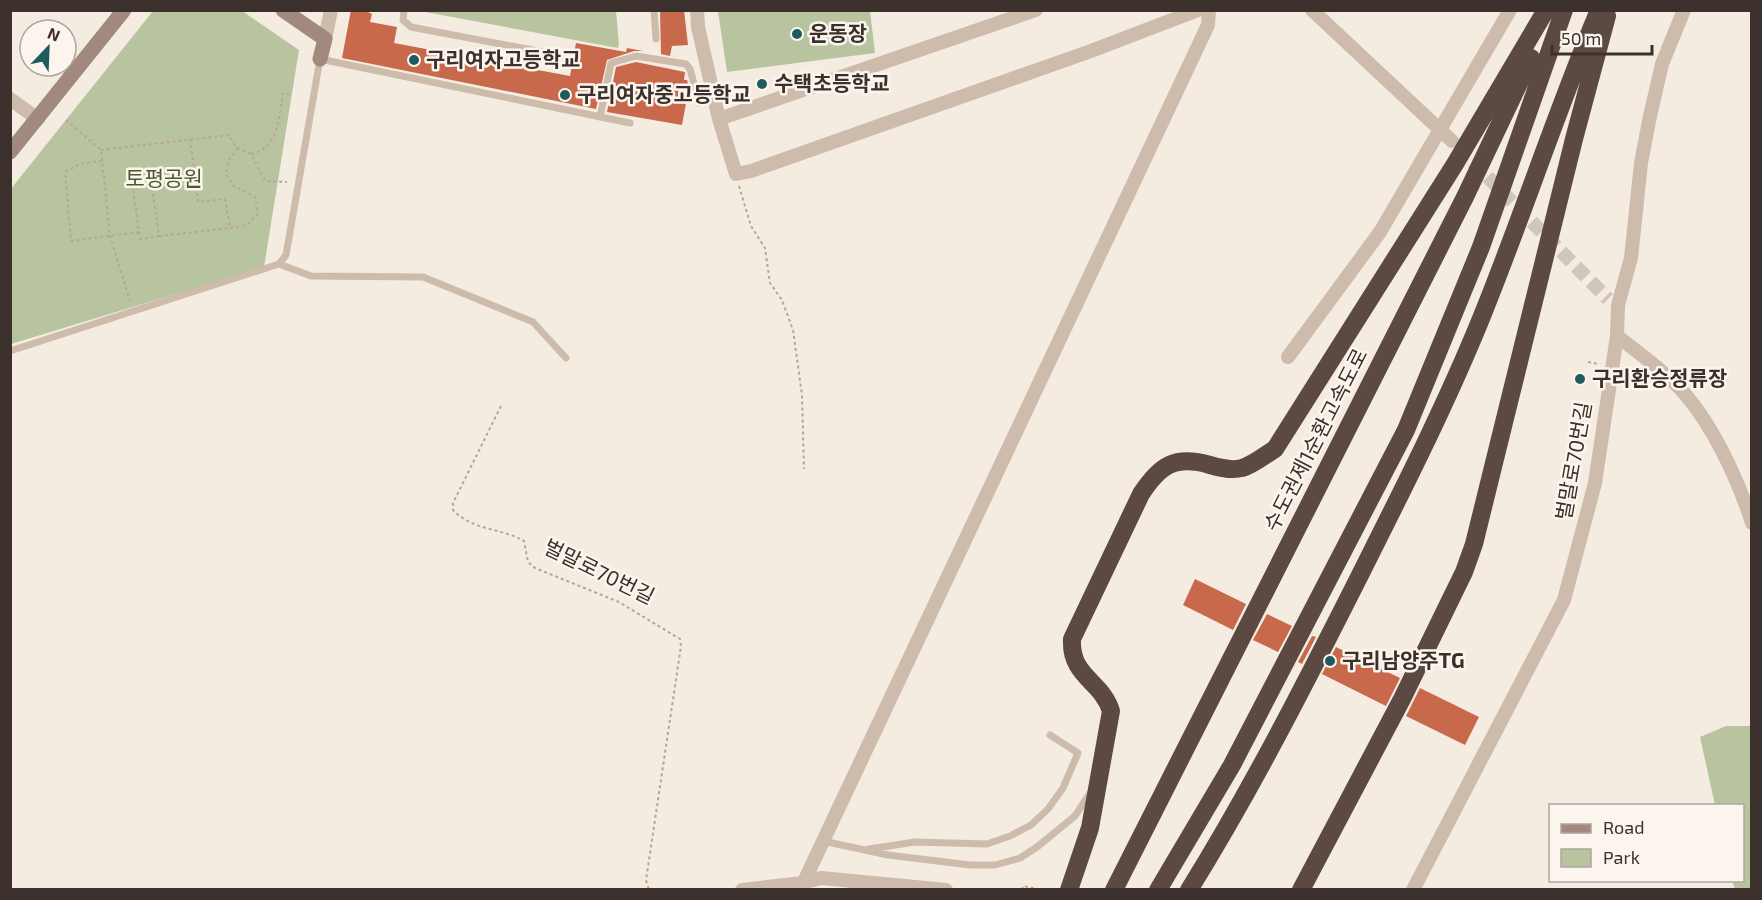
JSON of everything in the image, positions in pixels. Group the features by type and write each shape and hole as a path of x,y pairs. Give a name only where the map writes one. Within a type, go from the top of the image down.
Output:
{"highway":[{"path":"1069,890 1090,828 1111,711 1107,698 1087,679 1071,655 1072,639 1141,494 1153,476 1167,464 1193,460 1226,469 1243,468 1275,449 1455,164 1546,10"},
{"name":"수도권제1순환고속도로","path":"1114,890 1465,197 1555,10"},
{"path":"1158,890 1232,765 1406,430 1474,266 1564,10"},
{"path":"1189,890 1265,761 1403,490 1479,323 1571,78 1599,10"},
{"path":"1301,890 1402,699 1471,554 1574,139 1609,10"}],"street":[{"path":"10,152 124,10"},
{"path":"283,10 325,39"},
{"path":"320,59 331,10"},
{"path":"696,10 719,119 736,174 1091,51 1198,10"},
{"path":"719,119 1036,10"},
{"path":"801,886 1208,25 1209,10"},
{"path":"1312,10 1452,141"},
{"path":"1288,357 1380,232 1510,10"},
{"name":"벌말로70번길","path":"1413,890 1564,600 1595,483 1617,336 1613,302 1631,258 1641,163 1650,116 1662,64 1684,10"},
{"path":"10,99 38,119"},
{"path":"1617,336 1683,392 1702,418 1741,489 1752,523"},
{"path":"742,890 801,886 821,878 946,890"}],"lane":[{"path":"404,10 403,20 411,27 564,56"},
{"path":"654,10 656,39"},
{"path":"600,117 611,63 631,56 686,64 690,69 699,103"},
{"path":"10,351 279,264 286,255 320,59 630,123"},
{"path":"279,264 311,276 423,277 533,322 566,358"},
{"path":"864,850 915,842 987,844 1031,825 1063,788 1078,753 1050,735"},
{"path":"823,841 864,850 970,865 995,865 1020,858 1076,816 1098,780"}],"path":[{"path":"101,150 229,135 238,148 251,154 263,152 272,144 283,93 291,95"},
{"path":"66,120 101,150 110,236 133,312"},
{"path":"190,140 198,202 225,199 230,228"},
{"path":"194,168 131,175 140,239 247,225 258,213 255,197 234,186 226,174 228,161 238,148"},
{"path":"251,154 265,181 298,183"},
{"path":"102,161 71,167 65,172 63,178 71,241 139,232"},
{"path":"150,173 159,236"},
{"path":"736,174 751,226 765,248 770,283 782,300 793,330 802,395 804,469"},
{"name":"벌말로70번길","path":"501,406 453,503 453,510 458,516 490,531 524,541 528,562 535,568 619,602 680,639 681,646 646,880 649,890"},
{"path":"1022,890 1023,886 1043,890"}],"green space":[{"name":"토평공원","path":"153,11 242,11 299,50 264,267 11,344 10,190"},
{"path":"420,11 616,11 619,45 618,48"},
{"name":"운동장","path":"718,11 870,11 875,53 727,72"},
{"path":"1726,726 1751,726 1751,889 1735,889 1732,882 1744,882 1744,804 1715,804 1700,737"}],"building":[{"name":"구리여자고등학교","path":"351,10 364,10 372,14 370,22 397,27 394,43 570,76 576,43 626,52 627,48 643,51 634,51 607,60 596,109 342,58"},
{"path":"660,10 684,10 688,45 672,46 670,56 661,54"},
{"path":"636,62 685,72 684,80 687,80 689,87 682,125 607,112 616,67"},
{"path":"1195,579 1246,604 1233,630 1183,605"},
{"path":"1267,614 1292,626 1278,652 1253,640"},
{"path":"1312,636 1316,637 1302,664 1298,662"},
{"path":"1336,647 1400,678 1386,706 1322,674"},
{"path":"1420,688 1479,717 1465,745 1406,716"}],"tunnel":[{"path":"1458,147 1608,299"}],"place":[{"name":"운동장","path":"797,34"},
{"name":"구리여자고등학교","path":"414,60"},
{"name":"수택초등학교","path":"762,84"},
{"name":"구리여자중고등학교","path":"565,95"},
{"name":"구리환승정류장","path":"1580,379"},
{"name":"구리남양주TG","path":"1330,661"}]}
